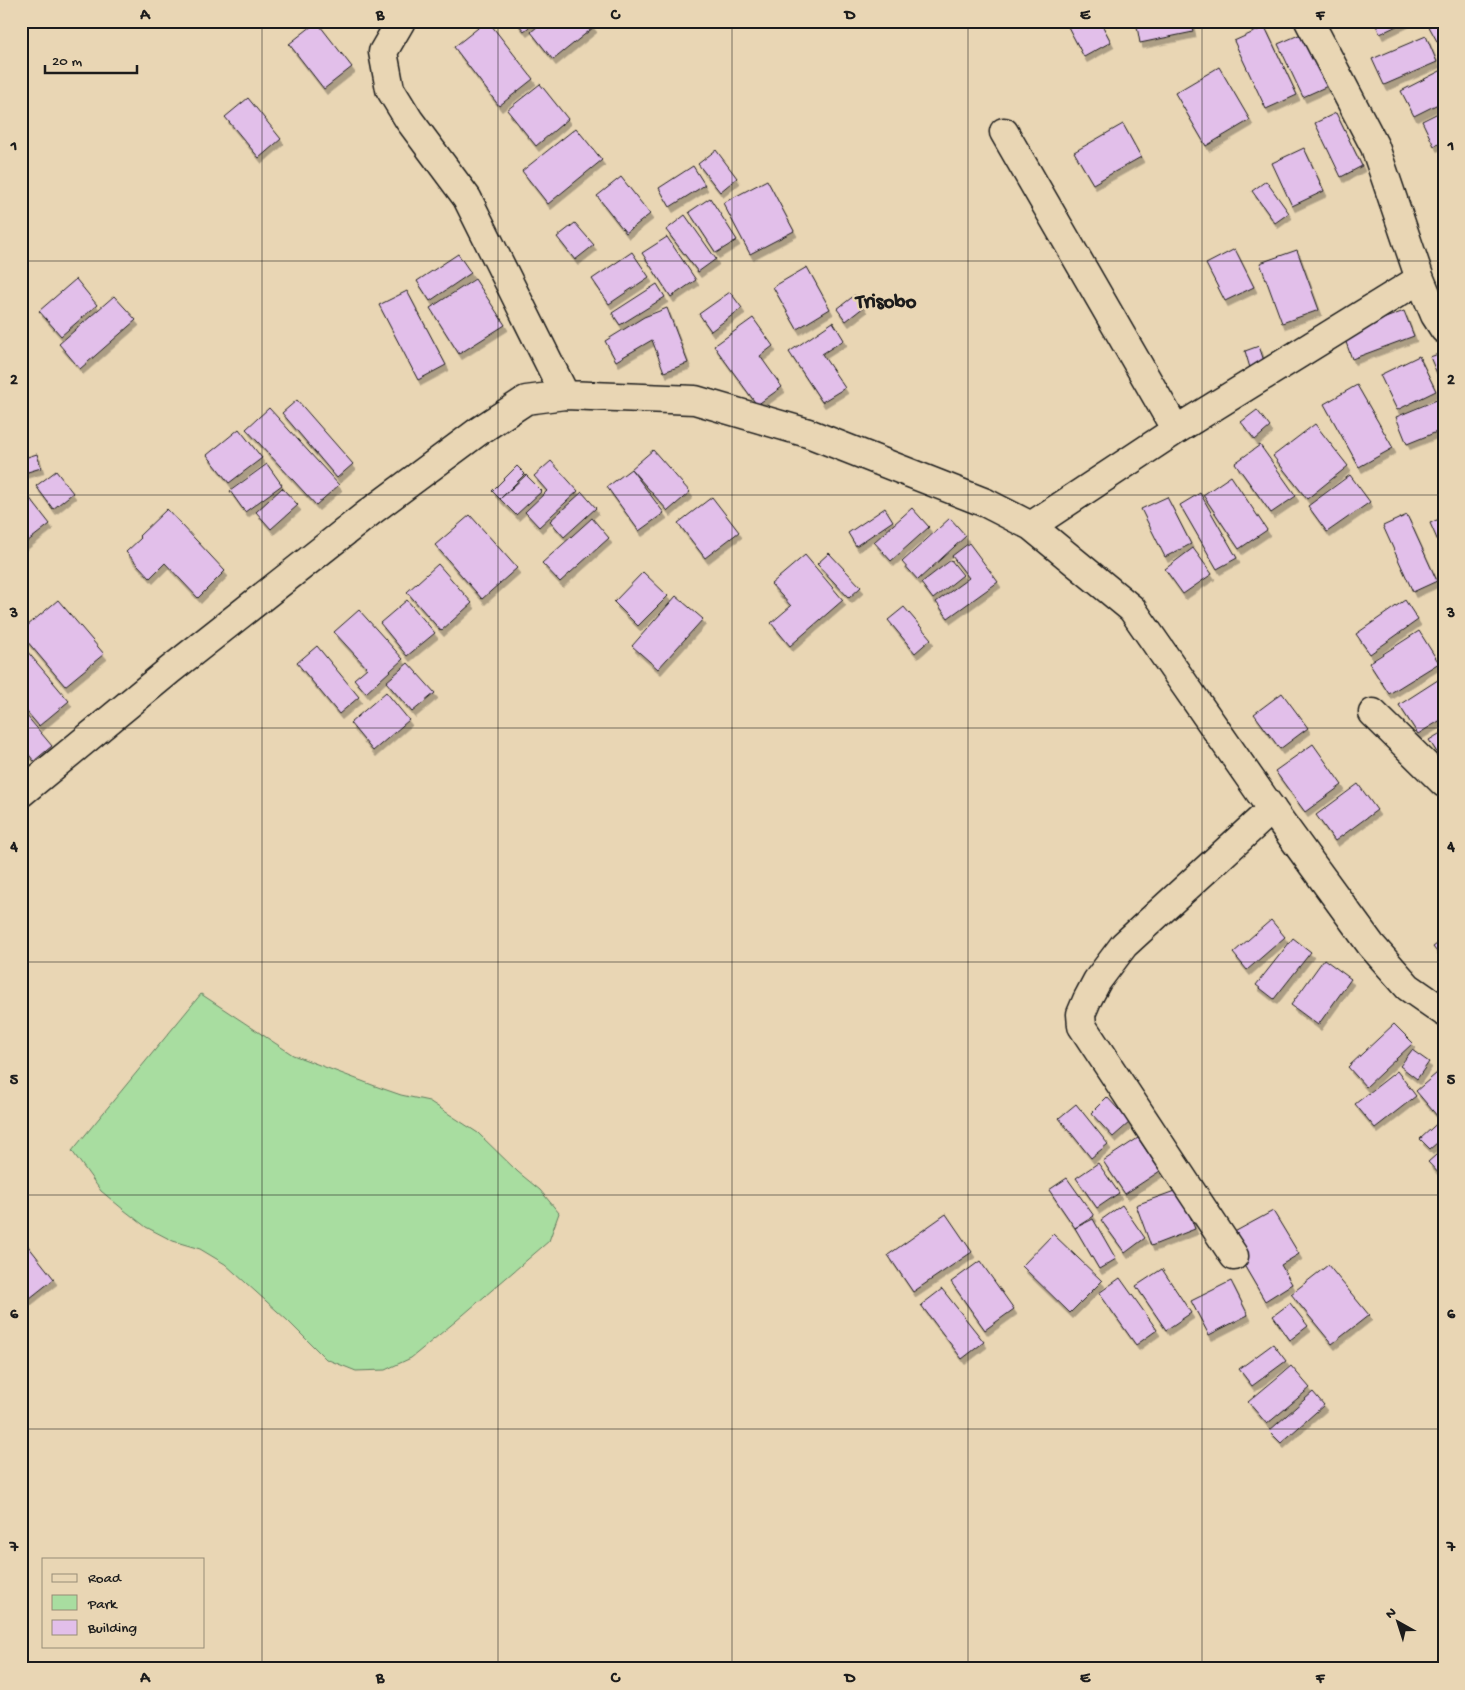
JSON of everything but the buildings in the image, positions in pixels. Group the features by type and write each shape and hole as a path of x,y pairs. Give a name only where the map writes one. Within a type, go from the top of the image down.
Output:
{"street":[{"path":"401,21 383,52 390,89 409,120 467,198 565,395"},
{"path":"1309,21 1375,147 1420,279 1435,315 1444,330"},
{"path":"1004,132 1176,430"},
{"path":"1031,526 1176,430 1420,279"},
{"path":"21,793 193,652 370,512 479,431 526,400 565,395 695,400 808,433 986,503 1031,526 1132,609 1272,809 1371,945 1408,987 1444,1012"},
{"path":"1373,713 1444,783"},
{"path":"1234,1256 1082,1026 1082,1014 1097,981 1124,945 1272,809"}],"green space":[{"path":"201,994 293,1055 401,1095 429,1101 478,1133 518,1172 540,1190 559,1213 549,1241 411,1358 385,1370 356,1371 326,1359 287,1320 225,1264 200,1249 173,1241 146,1227 124,1210 101,1191 72,1151"}],"district":[{"name":"Trisobo","path":"886,303"}]}
